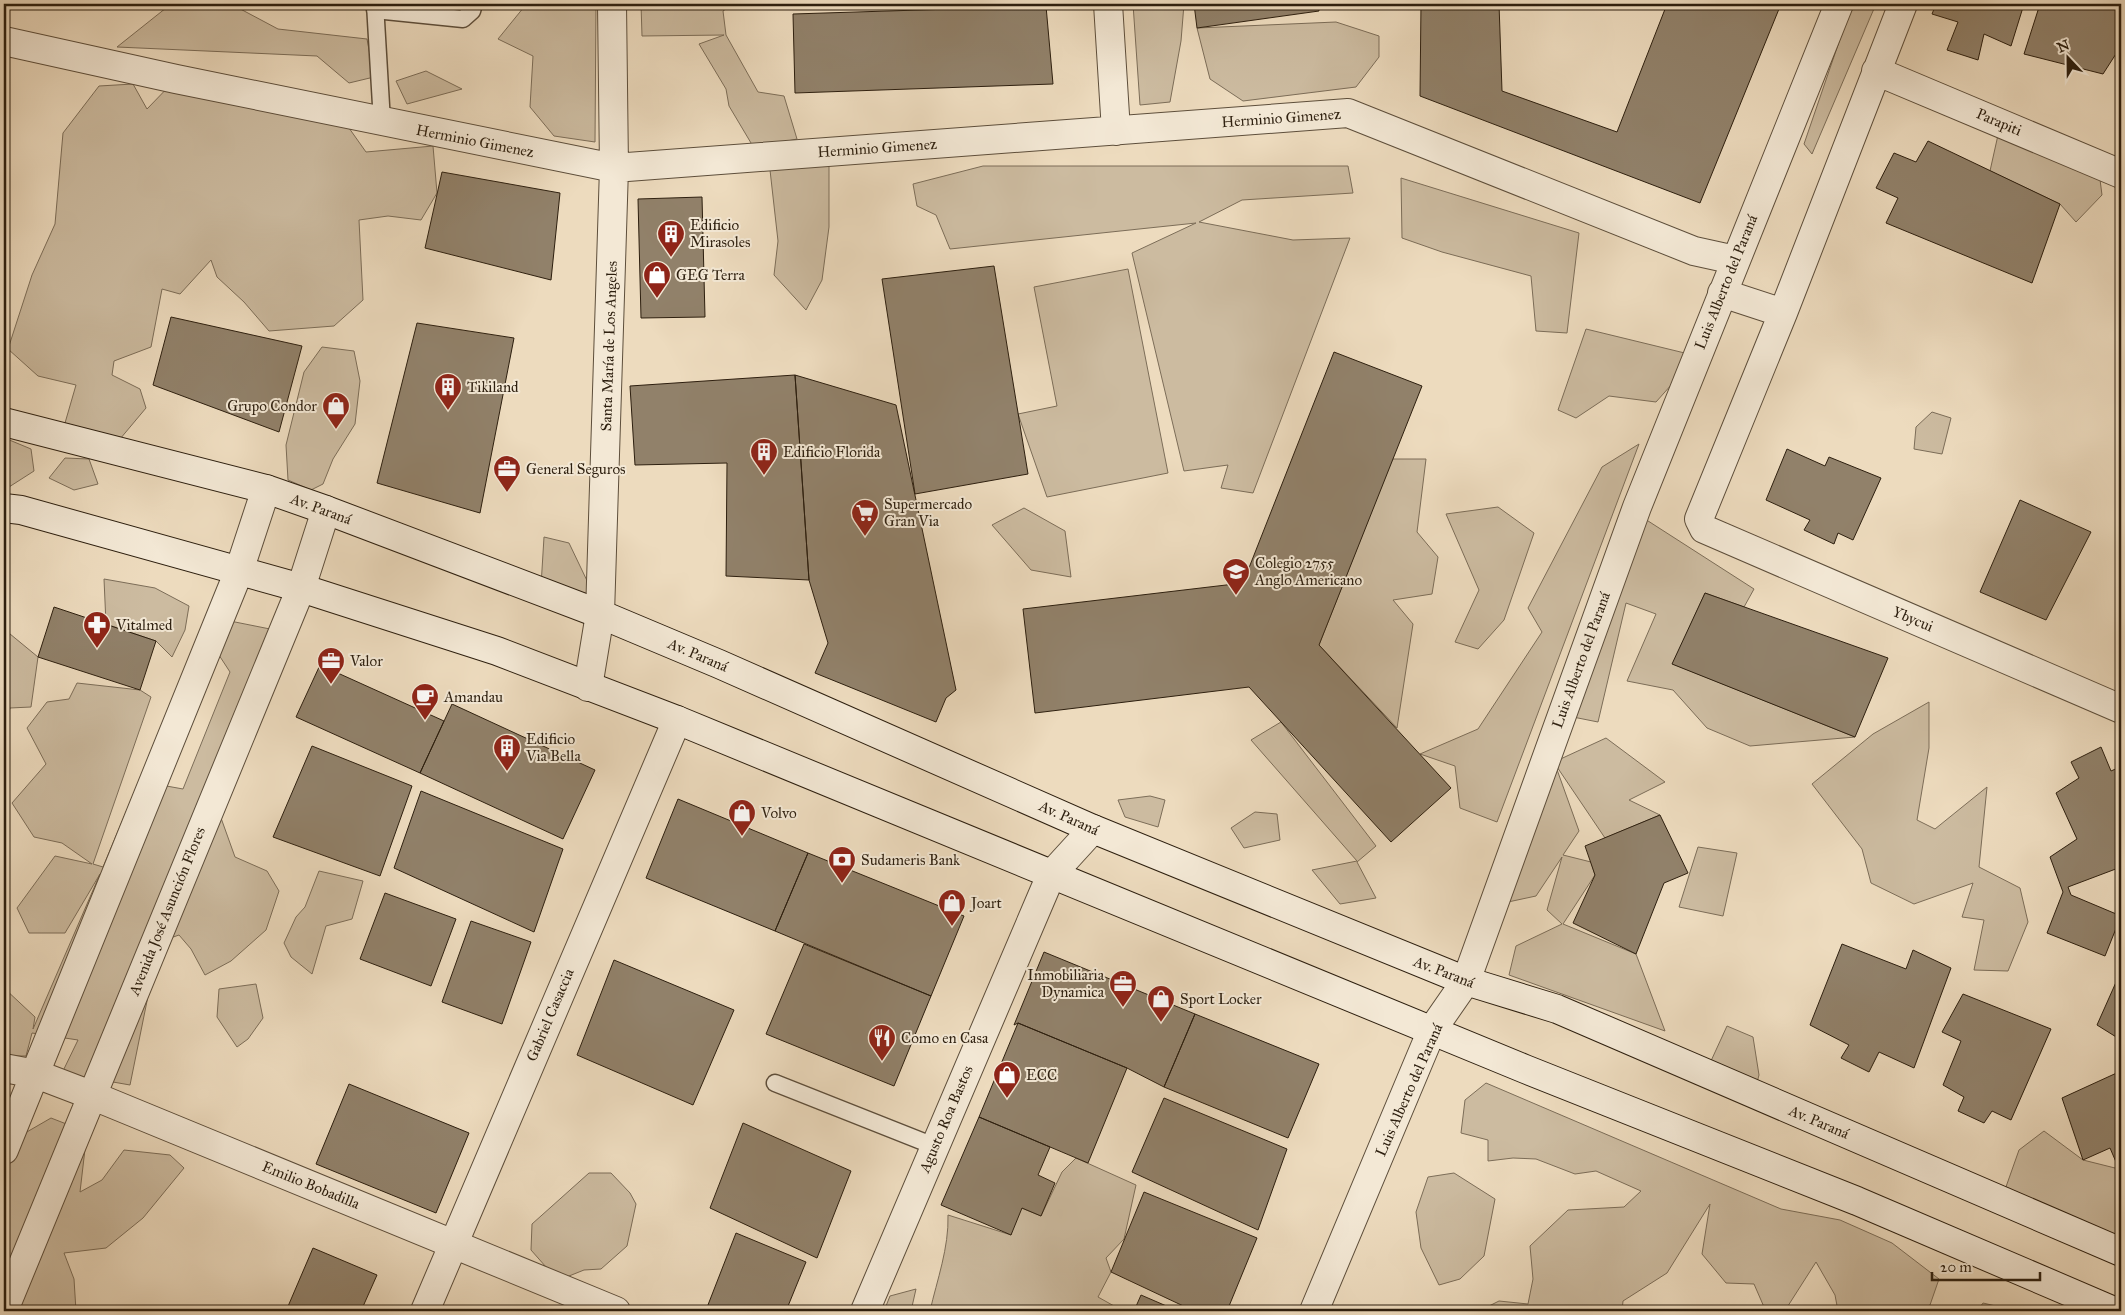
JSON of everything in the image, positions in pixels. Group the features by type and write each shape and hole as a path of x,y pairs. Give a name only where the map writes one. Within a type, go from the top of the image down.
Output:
{"street":[{"name":"Santa María de Los Angeles","path":"588,687 600,614 614,168 612,4"},
{"path":"1108,4 1116,131"},
{"name":"Luis Alberto del Paraná","path":"1314,1311 1432,1030 1466,982 1636,507 1839,4"},
{"path":"1722,293 1783,312 1903,4"},
{"name":"Herminio Gimenez","path":"4,41 382,122 614,168 1348,113 1694,251 1735,260"},
{"name":"Parapiti","path":"1876,71 2121,174"},
{"name":"Ybycui","path":"1783,312 1699,514 1699,519 1704,529 2121,709"},
{"name":"Av. Paraná","path":"4,422 266,489 600,614 719,664 1093,829 1466,982 1557,1009 2121,1252"},
{"path":"4,1150 239,571 266,489"},
{"path":"4,508 21,510 301,588 497,651 677,720 1050,875 1857,1201 2114,1311"},
{"name":"Avenida José Asunción Flores","path":"4,1310 301,588 326,510"},
{"name":"Gabriel Casaccia","path":"425,1311 452,1243 677,720"},
{"name":"Agusto Roa Bastos","path":"864,1311 1050,875 1093,829"},
{"name":"Emilio Bobadilla","path":"4,1068 36,1074 91,1095 616,1311"}],"lane":[{"path":"382,122 375,7 463,19 472,11 474,4"},
{"path":"775,1083 934,1146"}],"shaded area":[{"path":"171,4 231,4 278,29 367,39 374,77 349,83 317,56 117,47"},
{"path":"522,4 596,4 595,142 554,136 530,107 533,56 498,39 524,7"},
{"path":"641,4 733,4 723,11 726,35 758,92 784,96 797,139 754,148 729,106 726,89 699,44 724,35 642,36"},
{"path":"1133,4 1184,4 1181,41 1170,102 1140,105"},
{"path":"1852,4 1876,4 1812,154 1804,144"},
{"path":"1336,22 1379,36 1379,57 1356,87 1243,101 1210,79 1197,28"},
{"path":"426,71 462,89 407,104 396,81"},
{"path":"176,79 349,128 366,152 433,146 437,193 421,220 388,216 359,220 363,300 334,326 269,331 244,302 217,277 211,260 180,294 162,289 151,347 114,361 112,375 140,389 146,408 120,439 65,423 76,385 38,376 8,349 32,275 55,224 63,133 99,86 133,84 147,109"},
{"path":"1998,135 2098,164 2102,195 2076,222 2060,204 1990,171"},
{"path":"829,164 829,227 822,280 806,310 774,275 778,241 770,170"},
{"path":"983,166 1348,166 1353,193 1242,200 1199,222 1293,240 1350,238 1253,493 1221,488 1228,465 1184,471 1132,253 1196,223 950,249 936,215 917,206 913,184"},
{"path":"1401,178 1579,233 1567,333 1536,331 1531,276 1442,252 1402,238"},
{"path":"1128,269 1168,473 1047,497 1018,414 1057,406 1034,287"},
{"path":"1586,329 1697,356 1656,402 1609,396 1576,418 1558,410"},
{"path":"322,347 354,351 360,381 355,424 333,459 323,484 311,490 288,480 286,445 304,372"},
{"path":"1932,412 1951,418 1942,454 1914,449 1916,427"},
{"path":"7,439 31,449 34,471 9,487 4,482 4,443"},
{"path":"1639,444 1497,822 1460,808 1455,766 1420,754 1478,729 1542,632 1528,608 1602,467"},
{"path":"65,458 89,459 98,484 74,490 49,478"},
{"path":"1392,459 1426,459 1417,532 1438,557 1432,594 1393,600 1413,624 1397,728 1319,645"},
{"path":"1498,507 1534,533 1504,620 1478,649 1455,642 1479,590 1446,514"},
{"path":"1024,508 1065,531 1071,577 1031,570 992,525"},
{"path":"1645,519 1754,589 1744,607 1705,593 1673,664 1855,737 1750,746 1707,728 1673,690 1627,681 1656,614 1626,603 1598,722 1573,717"},
{"path":"544,537 569,543 591,589 580,600 541,586"},
{"path":"104,579 155,588 189,606 185,630 172,657 156,641 106,624"},
{"path":"220,619 270,629 216,804 235,857 267,871 279,891 266,930 231,961 205,975 191,949 179,935 159,942 130,1085 62,1073 78,1040 32,1033 26,1056 4,1056 4,988 35,1017 33,1029 100,874 65,933 29,933 17,908 55,856 92,864 62,843 34,837 12,803 46,764 27,728 47,702 69,699 77,683 140,690 151,697 93,864 103,867 139,781 183,789 230,672 215,649"},
{"path":"4,629 38,657 31,707 10,708 4,730"},
{"path":"1929,702 1929,748 1917,820 1935,829 1987,787 1979,867 2020,888 2028,922 2008,971 1974,970 1984,920 1962,917 1973,883 1914,904 1871,883 1862,849 1812,784 1873,734"},
{"path":"1281,722 1376,846 1357,862 1376,898 1340,904 1312,870 1357,861 1251,740"},
{"path":"1606,738 1665,782 1629,800 1660,815 1605,838 1555,764 1579,831 1563,855 1591,862 1595,875 1563,924 1636,954 1665,1031 1509,975 1516,946 1562,924 1547,910 1562,857 1536,896 1494,905 1554,762"},
{"path":"1150,796 1165,800 1158,827 1125,817 1118,800"},
{"path":"1255,812 1277,814 1280,840 1244,848 1231,828"},
{"path":"1698,847 1737,853 1723,916 1679,907"},
{"path":"319,871 363,881 352,919 326,926 312,974 291,957 284,943 296,917 305,907"},
{"path":"256,984 263,1018 248,1039 237,1047 217,1017 219,989"},
{"path":"1727,1026 1753,1037 1759,1075 1753,1098 1705,1074"},
{"path":"1486,1083 1781,1209 1840,1220 1892,1243 1939,1279 1930,1305 1914,1311 1838,1311 1835,1295 1816,1262 1786,1309 1787,1311 1764,1307 1754,1284 1726,1283 1702,1254 1710,1204 1667,1273 1623,1301 1622,1311 1479,1311 1499,1301 1528,1304 1533,1279 1530,1246 1568,1210 1624,1207 1641,1191 1596,1171 1575,1174 1536,1159 1513,1158 1488,1161 1488,1140 1461,1133 1465,1100"},
{"path":"51,1118 87,1132 80,1192 102,1180 124,1150 170,1155 184,1168 143,1218 106,1248 64,1253 74,1279 76,1311 4,1311 4,1149 6,1144"},
{"path":"2044,1131 2083,1160 2119,1169 2121,1177 2121,1251 2001,1201 2019,1150"},
{"path":"1076,1158 1136,1185 1124,1239 1106,1258 1111,1272 1098,1297 1123,1311 930,1311 945,1252 948,1215 1011,1235 1014,1205 1041,1216 1062,1172"},
{"path":"589,1173 611,1173 630,1193 636,1204 627,1246 601,1269 584,1270 564,1278 546,1267 531,1250 532,1224"},
{"path":"1454,1173 1495,1199 1484,1256 1460,1279 1439,1285 1421,1248 1416,1212 1428,1177"},
{"path":"916,1289 911,1311 884,1311 890,1296"},
{"path":"1983,1303 2017,1311 1977,1311"}],"building":[{"path":"1194,4 1318,4 1319,11 1197,28"},
{"path":"1421,4 1499,4 1502,91 1617,132 1667,4 1781,4 1700,203 1420,96"},
{"path":"1936,4 2024,4 2011,46 1984,34 1978,60 1947,50 1958,22 1932,14"},
{"path":"2040,4 2121,4 2121,46 2103,74 2024,54"},
{"path":"1046,6 1053,84 795,93 793,14"},
{"path":"1928,141 2060,204 2032,283 1886,223 1898,198 1876,188 1894,153 1916,162"},
{"path":"442,172 560,193 551,280 425,248"},
{"name":"Edificio Mirasoles","path":"702,197 705,317 641,318 638,199"},
{"path":"994,266 1028,474 915,494 882,279"},
{"path":"171,317 302,346 279,432 153,385"},
{"name":"Tikiland","path":"417,323 514,338 480,513 377,483"},
{"name":"Colegio 2755 Anglo Americano","path":"1334,352 1422,386 1319,645 1451,788 1391,842 1249,687 1035,713 1023,609 1243,583"},
{"name":"Supermercado Gran Via","path":"795,375 896,405 956,690 946,698 936,722 815,673 828,643 809,580"},
{"name":"Edificio Florida","path":"795,375 809,580 726,576 727,463 635,465 630,386"},
{"path":"1787,449 1825,466 1829,457 1881,478 1853,540 1838,533 1834,544 1804,530 1810,520 1766,500"},
{"path":"2020,500 2091,532 2046,620 1980,592"},
{"path":"1705,593 1888,658 1855,737 1672,664"},
{"name":"Vitalmed","path":"54,607 156,641 140,690 38,657"},
{"path":"320,665 444,721 420,773 296,717"},
{"name":"Edificio Via Bella","path":"452,704 595,770 563,839 420,773"},
{"path":"312,746 412,786 380,876 273,837"},
{"path":"2101,747 2111,771 2120,767 2121,770 2121,867 2068,887 2071,895 2121,916 2105,956 2047,933 2063,892 2050,857 2077,839 2056,793 2079,778 2071,762"},
{"path":"421,791 563,849 534,932 394,868"},
{"path":"678,799 808,853 775,931 646,878"},
{"path":"1660,815 1688,873 1664,883 1636,954 1573,923 1595,875 1585,846"},
{"path":"808,853 964,916 931,996 775,931"},
{"path":"385,893 456,919 431,986 360,959"},
{"path":"471,921 531,942 502,1024 442,1002"},
{"path":"804,944 931,996 894,1086 766,1034"},
{"path":"1842,944 1906,969 1913,950 1951,968 1914,1068 1879,1052 1869,1072 1841,1058 1849,1045 1810,1025"},
{"path":"1044,952 1195,1014 1164,1087 1127,1068 1018,1023 1014,1025"},
{"path":"614,960 734,1010 693,1105 577,1055"},
{"path":"2121,971 2121,1040 2097,1025"},
{"path":"1963,994 2051,1029 2011,1120 1992,1111 1984,1123 1958,1111 1964,1097 1943,1085 1961,1041 1942,1032"},
{"path":"1195,1014 1319,1064 1288,1138 1164,1087"},
{"path":"1018,1023 1127,1068 1088,1163 979,1117"},
{"path":"2121,1071 2121,1168 2119,1169 2110,1148 2083,1160 2062,1098"},
{"path":"349,1084 469,1133 436,1213 316,1164"},
{"path":"1164,1098 1287,1149 1258,1230 1132,1172"},
{"path":"979,1117 1050,1147 1038,1175 1055,1183 1041,1216 1022,1208 1011,1235 941,1205"},
{"path":"743,1123 851,1171 817,1258 710,1208"},
{"path":"1144,1192 1257,1238 1227,1311 1194,1311 1111,1272"},
{"path":"736,1233 806,1262 786,1311 706,1310"},
{"path":"313,1248 377,1275 361,1311 286,1311"},
{"path":"1141,1295 1178,1311 1134,1311"}],"place":[{"name":"Edificio Mirasoles","path":"671,258"},
{"name":"GEG Terra","path":"657,299"},
{"name":"Tikiland","path":"448,411"},
{"name":"Grupo Condor","path":"336,430"},
{"name":"Edificio Florida","path":"764,476"},
{"name":"General Seguros","path":"507,493"},
{"name":"Supermercado Gran Via","path":"865,537"},
{"name":"Colegio 2755 Anglo Americano","path":"1236,596"},
{"name":"Vitalmed","path":"97,649"},
{"name":"Valor","path":"331,685"},
{"name":"Amandau","path":"425,721"},
{"name":"Edificio Via Bella","path":"507,772"},
{"name":"Volvo","path":"742,837"},
{"name":"Sudameris Bank","path":"842,884"},
{"name":"Joart","path":"952,927"},
{"name":"Inmobiliaria Dynamica","path":"1123,1008"},
{"name":"Sport Locker","path":"1161,1023"},
{"name":"Como en Casa","path":"882,1062"},
{"name":"ECC","path":"1007,1099"}]}
